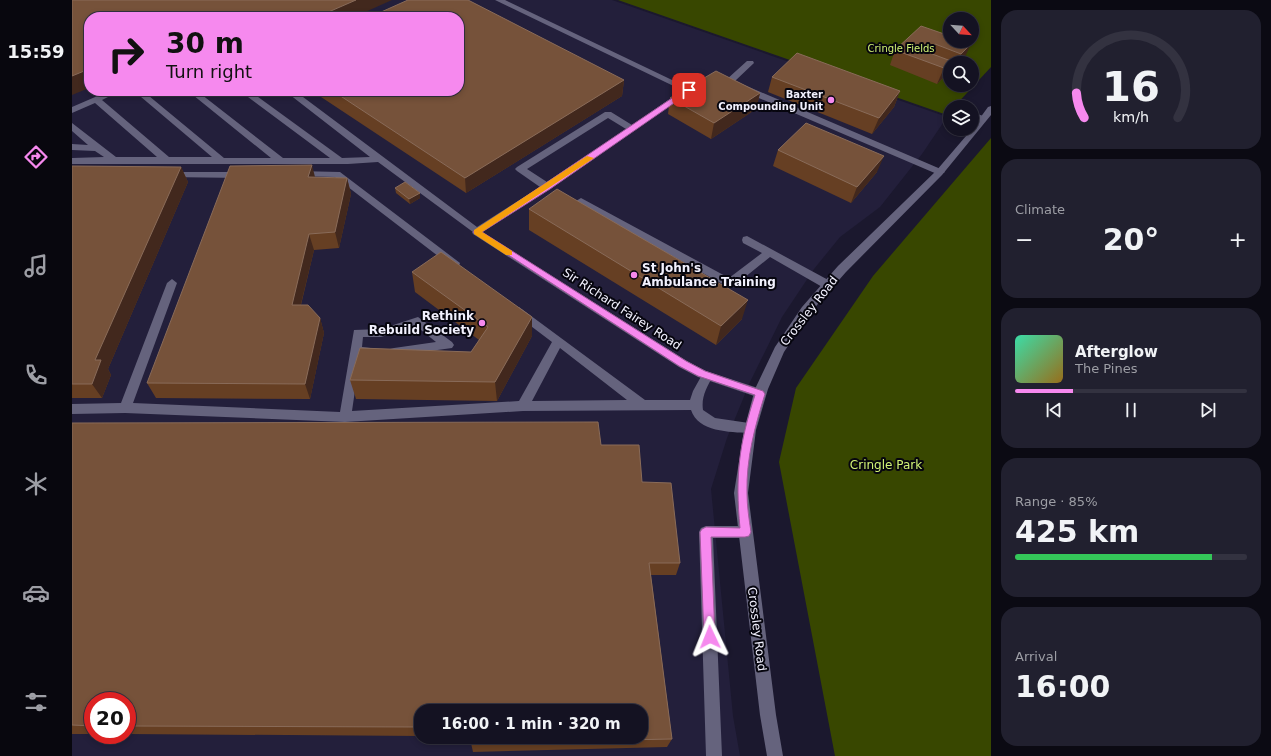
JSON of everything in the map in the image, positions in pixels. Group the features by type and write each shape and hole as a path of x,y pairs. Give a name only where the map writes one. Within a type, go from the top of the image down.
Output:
{"street":[{"path":"477,232 547,187 693,87 499,0"},
{"path":"750,63 729,82 940,172"},
{"path":"72,110 105,96"},
{"path":"144,96 222,161"},
{"path":"198,96 281,161"},
{"path":"251,96 340,161"},
{"name":"Sir Richard Fairey Road","path":"296,96 477,232 683,364 707,376 760,394"},
{"path":"96,100 166,160"},
{"name":"Crossley Road","path":"979,116 991,109"},
{"path":"547,187 520,169 608,114 632,129"},
{"path":"72,126 97,148 114,160"},
{"name":"Crossley Road","path":"775,756 768,715 745,532 742,493 743,462 749,428 760,394 775,357 790,332 840,270 940,172 965,136"},
{"path":"72,147 97,148"},
{"path":"72,161 340,161 379,159"},
{"path":"158,175 251,174"},
{"path":"282,174 337,174 464,269"},
{"path":"581,201 730,283 770,252"},
{"path":"747,240 828,285"},
{"path":"126,408 172,283"},
{"path":"508,303 642,405"},
{"path":"345,417 358,333 381,333 418,321 448,345 388,353 356,351"},
{"path":"523,406 558,341"},
{"path":"707,376 695,397 696,405 701,417 724,427 749,428"},
{"path":"72,409 126,408 345,417 523,406 696,405"},
{"path":"714,756 706,532 745,532"}],"shaded area":[{"path":"72,0 612,0 943,116 943,123 922,154 880,207 840,237 814,269 782,317 750,382 727,438 711,489 733,716 740,756 72,756"}],"green space":[{"name":"Cringle Fields","path":"618,0 991,0 991,67 979,80 979,56 943,56 943,92 968,92 960,100 943,100 943,114"},
{"name":"Cringle Park","path":"991,138 991,756 835,756 779,462 796,388 873,276"}],"building":[{"path":"72,0 356,0 328,12 84,12 84,71 72,76"},
{"path":"408,0 468,0 624,80 465,178 341,96 464,96 464,12 381,12"},
{"path":"921,26 943,34 943,47 935,44 927,52 943,58 943,68 895,50"},
{"path":"945,48 967,48 961,54"},
{"path":"797,53 900,91 879,118 772,77"},
{"path":"716,71 760,93 714,123 670,98"},
{"path":"806,123 884,156 857,187 778,150"},
{"path":"312,165 308,177 347,178 335,232 309,234 292,305 308,305 320,318 305,384 147,383 230,166"},
{"path":"72,166 181,167 95,360 101,360 92,384 72,384"},
{"path":"405,182 420,193 409,199 395,188"},
{"path":"557,189 748,300 721,326 529,209"},
{"path":"441,252 532,317 495,382 350,380 360,348 471,352 488,327 412,272"},
{"path":"598,422 601,445 639,445 642,482 671,483 680,563 649,563 672,739 648,739 648,704 414,704 414,727 136,726 136,692 84,692 84,726 72,725 72,423"}],"slow traffic":[{"path":"509,253 477,232 590,158"}],"place":[{"name":"Baxter Compounding Unit","path":"831,100"},
{"name":"St John's Ambulance Training","path":"634,275"},
{"name":"Rethink Rebuild Society","path":"482,323"}],"route":[{"path":"689,90 547,187 477,232 683,364 702,374 760,394 749,428 743,462 742,493 745,532 706,532 710,637"}]}
